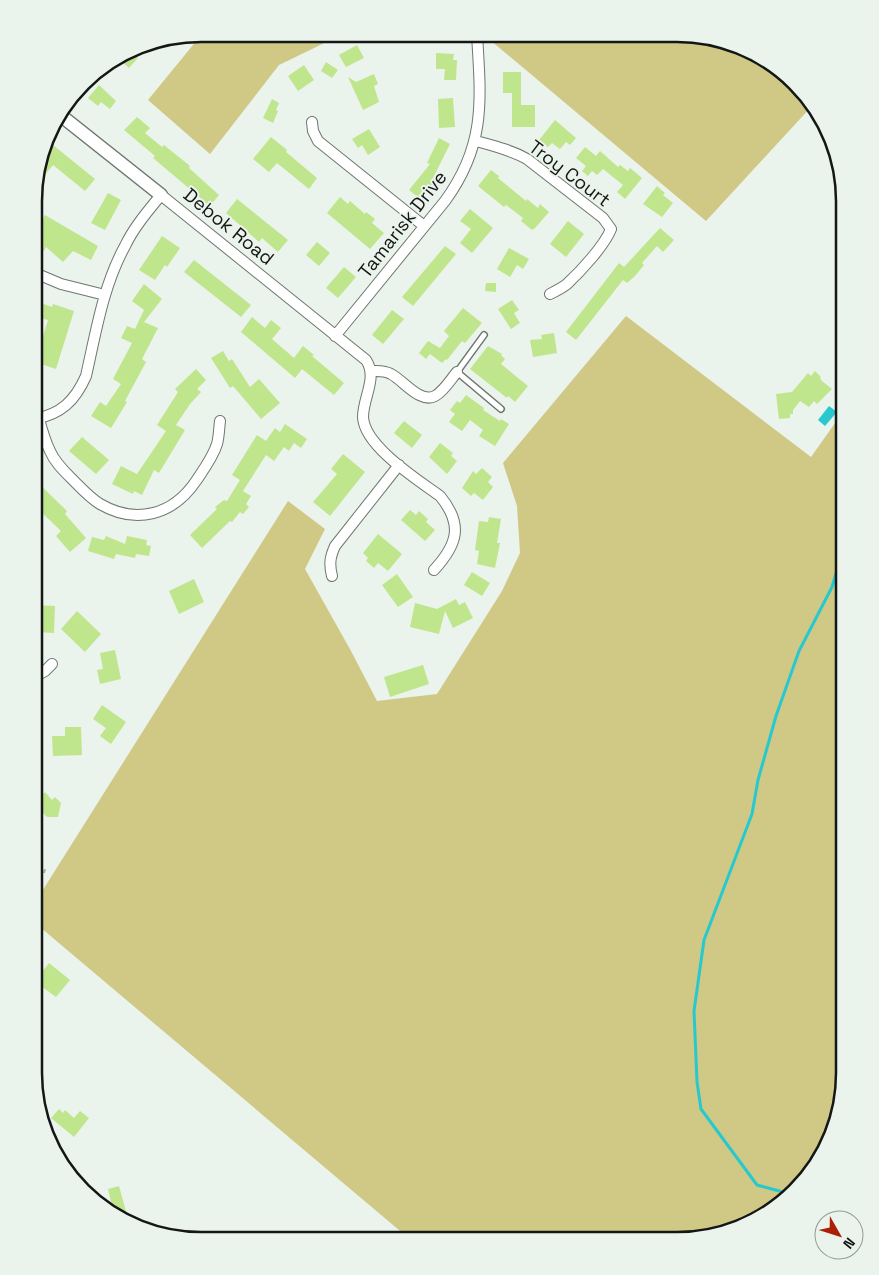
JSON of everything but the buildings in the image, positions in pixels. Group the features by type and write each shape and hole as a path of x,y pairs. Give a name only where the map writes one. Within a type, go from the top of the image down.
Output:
{"street":[{"name":"Tamarisk Drive","path":"335,336 456,186 467,166 476,141 479,117 477,42"},
{"name":"Debok Road","path":"66,119 366,360 371,371"},
{"path":"312,122 313,132 318,141 424,226"},
{"name":"Troy Court","path":"476,141 517,153 527,159 602,218 611,229 603,243 578,273 566,285 550,294"},
{"path":"43,418 54,415 64,407 74,398 82,385 86,376 113,269 140,221 161,195"},
{"path":"43,276 61,284 105,295"},
{"path":"434,570 447,556 456,535 453,518 440,496 377,447 369,436 363,417 371,371 384,371 393,374 421,396 428,398 434,397 439,393 457,372"},
{"path":"43,435 50,453 85,493 98,503 115,511 140,515 166,509 178,502 191,488 208,464 217,444 220,421"},
{"path":"332,576 330,556 335,546 399,465"},
{"path":"43,672 52,664"}],"lane":[{"path":"484,335 457,372 501,409"}],"path":[{"path":"44,873 45,869"}],"shaded area":[{"path":"493,42 678,42 698,44 729,51 748,59 766,69 782,82 808,110 706,221"},
{"path":"195,43 325,43 279,65 210,154 148,100"},
{"path":"626,316 811,457 836,422 836,1084 828,1125 810,1162 782,1193 766,1206 729,1224 688,1232 401,1232 43,930 43,890 288,501 325,529 305,569 377,701 437,694 502,591 520,553 517,506 503,463"}],"water":[{"path":"829,406 836,411 825,426 818,420"}],"waterway":[{"path":"783,1192 757,1185 701,1109 697,1082 694,1011 704,940 752,814 758,780 776,716 799,651 832,587 836,573"}]}
